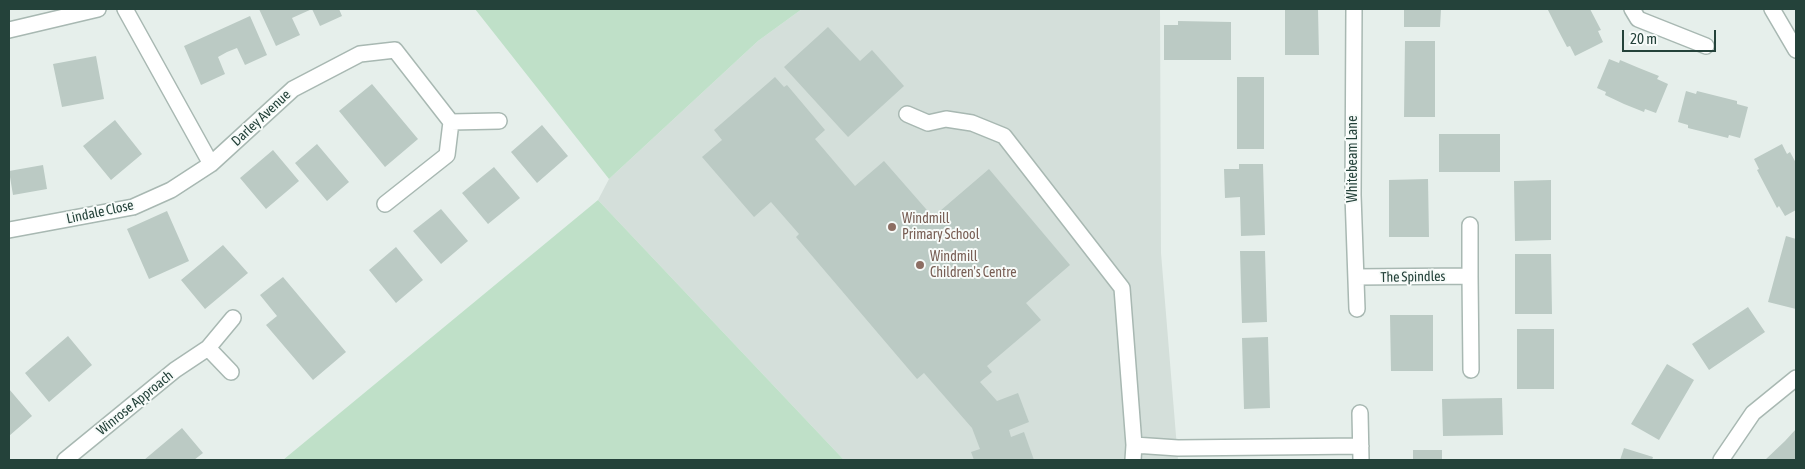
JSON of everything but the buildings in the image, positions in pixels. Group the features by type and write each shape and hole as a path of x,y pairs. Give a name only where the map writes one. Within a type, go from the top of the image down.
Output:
{"street":[{"path":"9,30 98,9"},
{"path":"125,9 211,164"},
{"name":"Whitebeam Lane","path":"1354,9 1353,195 1357,309"},
{"path":"1632,9 1638,19 1706,46"},
{"path":"1772,9 1796,50"},
{"name":"Darley Avenue","path":"211,164 293,89 360,54 395,50 451,122"},
{"path":"907,114 928,123 946,119 972,123 1004,136 1122,288 1133,453 1178,448 1361,453 1360,413"},
{"path":"385,204 446,155 451,122 499,120"},
{"name":"Lindale Close","path":"9,230 133,207 171,190 211,164"},
{"path":"1470,225 1471,370"},
{"name":"The Spindles","path":"1356,277 1470,276"},
{"name":"Winrose Approach","path":"65,460 174,370 208,348 233,318"},
{"path":"208,348 231,372"},
{"path":"1720,460 1753,413 1796,378"}],"shaded area":[{"name":"Windmill Primary School","path":"802,9 1160,9 1161,253 1178,460 844,460 598,200 609,179 758,41"}],"green space":[{"path":"475,9 802,9 758,41 609,179"},
{"path":"598,200 844,460 283,460"}],"place":[{"name":"Windmill Primary School","path":"892,227"},
{"name":"Windmill Children's Centre","path":"920,265"}]}
